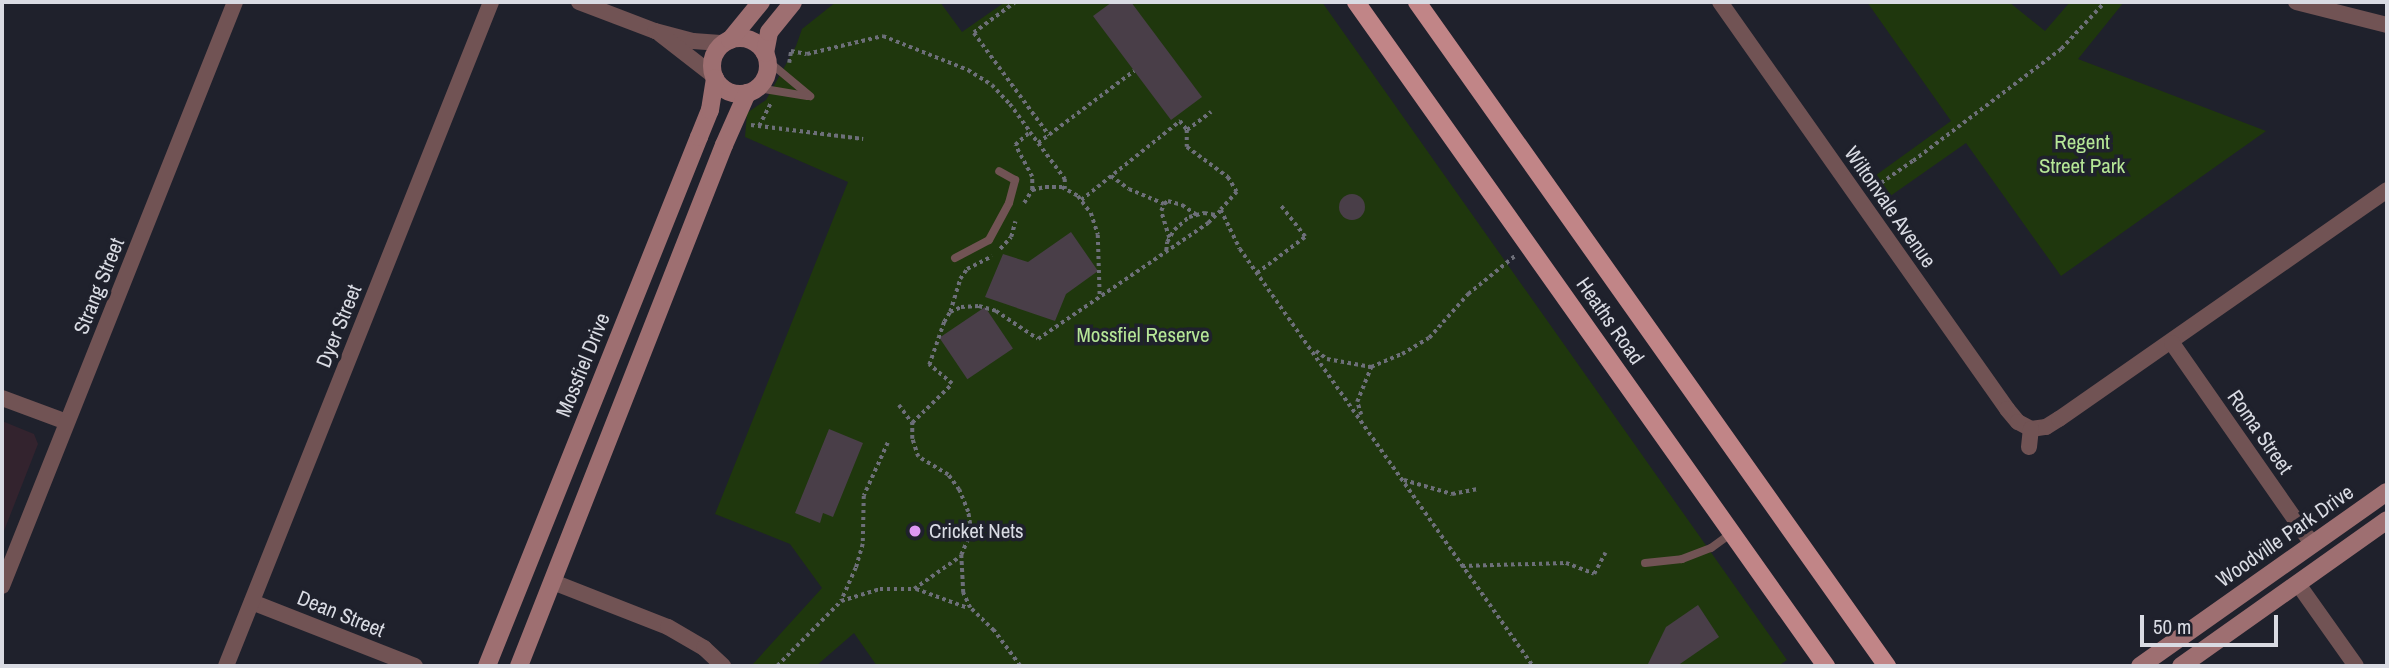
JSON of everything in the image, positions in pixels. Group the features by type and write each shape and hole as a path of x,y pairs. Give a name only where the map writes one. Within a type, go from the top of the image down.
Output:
{"main road":[{"name":"Heaths Road","path":"1356,2 1826,666"},
{"name":"Heaths Road","path":"1418,2 1886,666"}],"street":[{"name":"Strang Street","path":"2,586 235,2"},
{"name":"Dyer Street","path":"226,666 491,2"},
{"path":"579,2 655,31 693,41 727,42 746,38 767,57"},
{"path":"714,77 714,58 761,2"},
{"path":"519,666 724,145 759,93 767,76 769,32 793,2"},
{"name":"Wiltonvale Avenue","path":"1720,2 2007,409 2018,422 2031,429"},
{"path":"2296,2 2387,24"},
{"path":"655,31 729,92 759,93"},
{"name":"Mossfiel Drive","path":"487,666 699,137 710,108 714,77"},
{"path":"2029,447 2031,429 2053,423 2172,343 2387,190"},
{"name":"Roma Street","path":"2172,343 2312,544"},
{"path":"2,398 67,422"},
{"name":"Woodville Park Drive","path":"2140,666 2387,492"},
{"path":"2181,666 2387,520"},
{"path":"2312,544 2326,563"},
{"path":"2284,565 2356,666"},
{"path":"553,582 668,627 704,648 723,666"},
{"name":"Dean Street","path":"252,602 415,666"}],"lane":[{"path":"759,93 810,96 767,57"},
{"path":"955,258 989,240 1009,203 1015,180 999,171"},
{"path":"1645,563 1682,559 1711,548 1731,533"}],"path":[{"path":"1016,2 974,33 1049,135"},
{"path":"1865,189 1887,179 1994,101 2032,68 2061,49 2105,2"},
{"path":"790,71 791,51 807,54 883,36 968,70 992,85 1010,104 1065,179 1065,189"},
{"path":"1038,143 1134,71"},
{"path":"759,93 759,126"},
{"path":"1187,130 1211,112"},
{"path":"950,312 961,306 979,306 996,311 1038,340 1216,215 1237,192 1228,177 1186,147 1187,130 1180,121 1081,200"},
{"path":"743,122 863,139"},
{"path":"912,423 952,384 929,365 960,279 967,269 997,252 1011,237 1018,213 1032,190 1032,177 1015,145 1030,132"},
{"path":"1111,176 1129,189 1164,204"},
{"path":"1032,190 1065,189 1081,200 1091,213 1098,235 1100,297"},
{"path":"1166,252 1169,238 1161,211 1164,204 1168,201 1175,203 1197,215"},
{"path":"1257,273 1305,237 1281,206"},
{"path":"1221,210 1240,249 1313,349 1461,566 1533,666"},
{"path":"1169,238 1189,217 1216,215"},
{"path":"1313,349 1327,359 1371,366 1402,354 1429,338 1468,294 1528,245"},
{"path":"1362,420 1357,402 1371,366"},
{"path":"899,405 912,423 912,439 918,457 948,475 959,490 968,512 971,531 961,555 963,593 970,608 994,631 1020,666"},
{"path":"776,666 841,601 856,568 863,544 864,496 888,443"},
{"path":"1402,479 1452,494 1478,489"},
{"path":"1461,566 1566,564 1594,574 1605,552"},
{"path":"914,589 961,555"},
{"path":"841,601 880,589 914,589 970,608"}],"shaded area":[{"path":"2,421 34,434 38,444 2,536"}],"green space":[{"name":"Mossfiel Reserve","path":"836,2 940,2 962,32 1005,2 1322,2 1787,660 1778,666 877,666 854,633 816,666 755,666 753,664 822,588 790,544 715,514 848,182 745,137 747,113 766,100 796,46 802,29"},
{"name":"Regent Street Park","path":"1867,2 2009,2 2045,31 2070,2 2124,2 2078,59 2266,131 2061,276 1966,143 1886,199 1872,178 1951,121"}],"building":[{"path":"1112,2 1131,2 1202,97 1171,120 1093,16"},
{"path":"1352,194 1361,198 1365,207 1361,216 1352,220 1343,216 1339,207 1343,198"},
{"path":"1071,232 1098,271 1066,294 1055,321 985,297 1003,254 1028,262"},
{"path":"985,307 1013,348 967,379 939,338"},
{"path":"829,429 863,443 833,517 823,513 820,523 795,513"},
{"path":"1698,605 1719,637 1677,666 1647,666 1666,627"}],"place":[{"name":"Cricket Nets","path":"915,531"}]}
